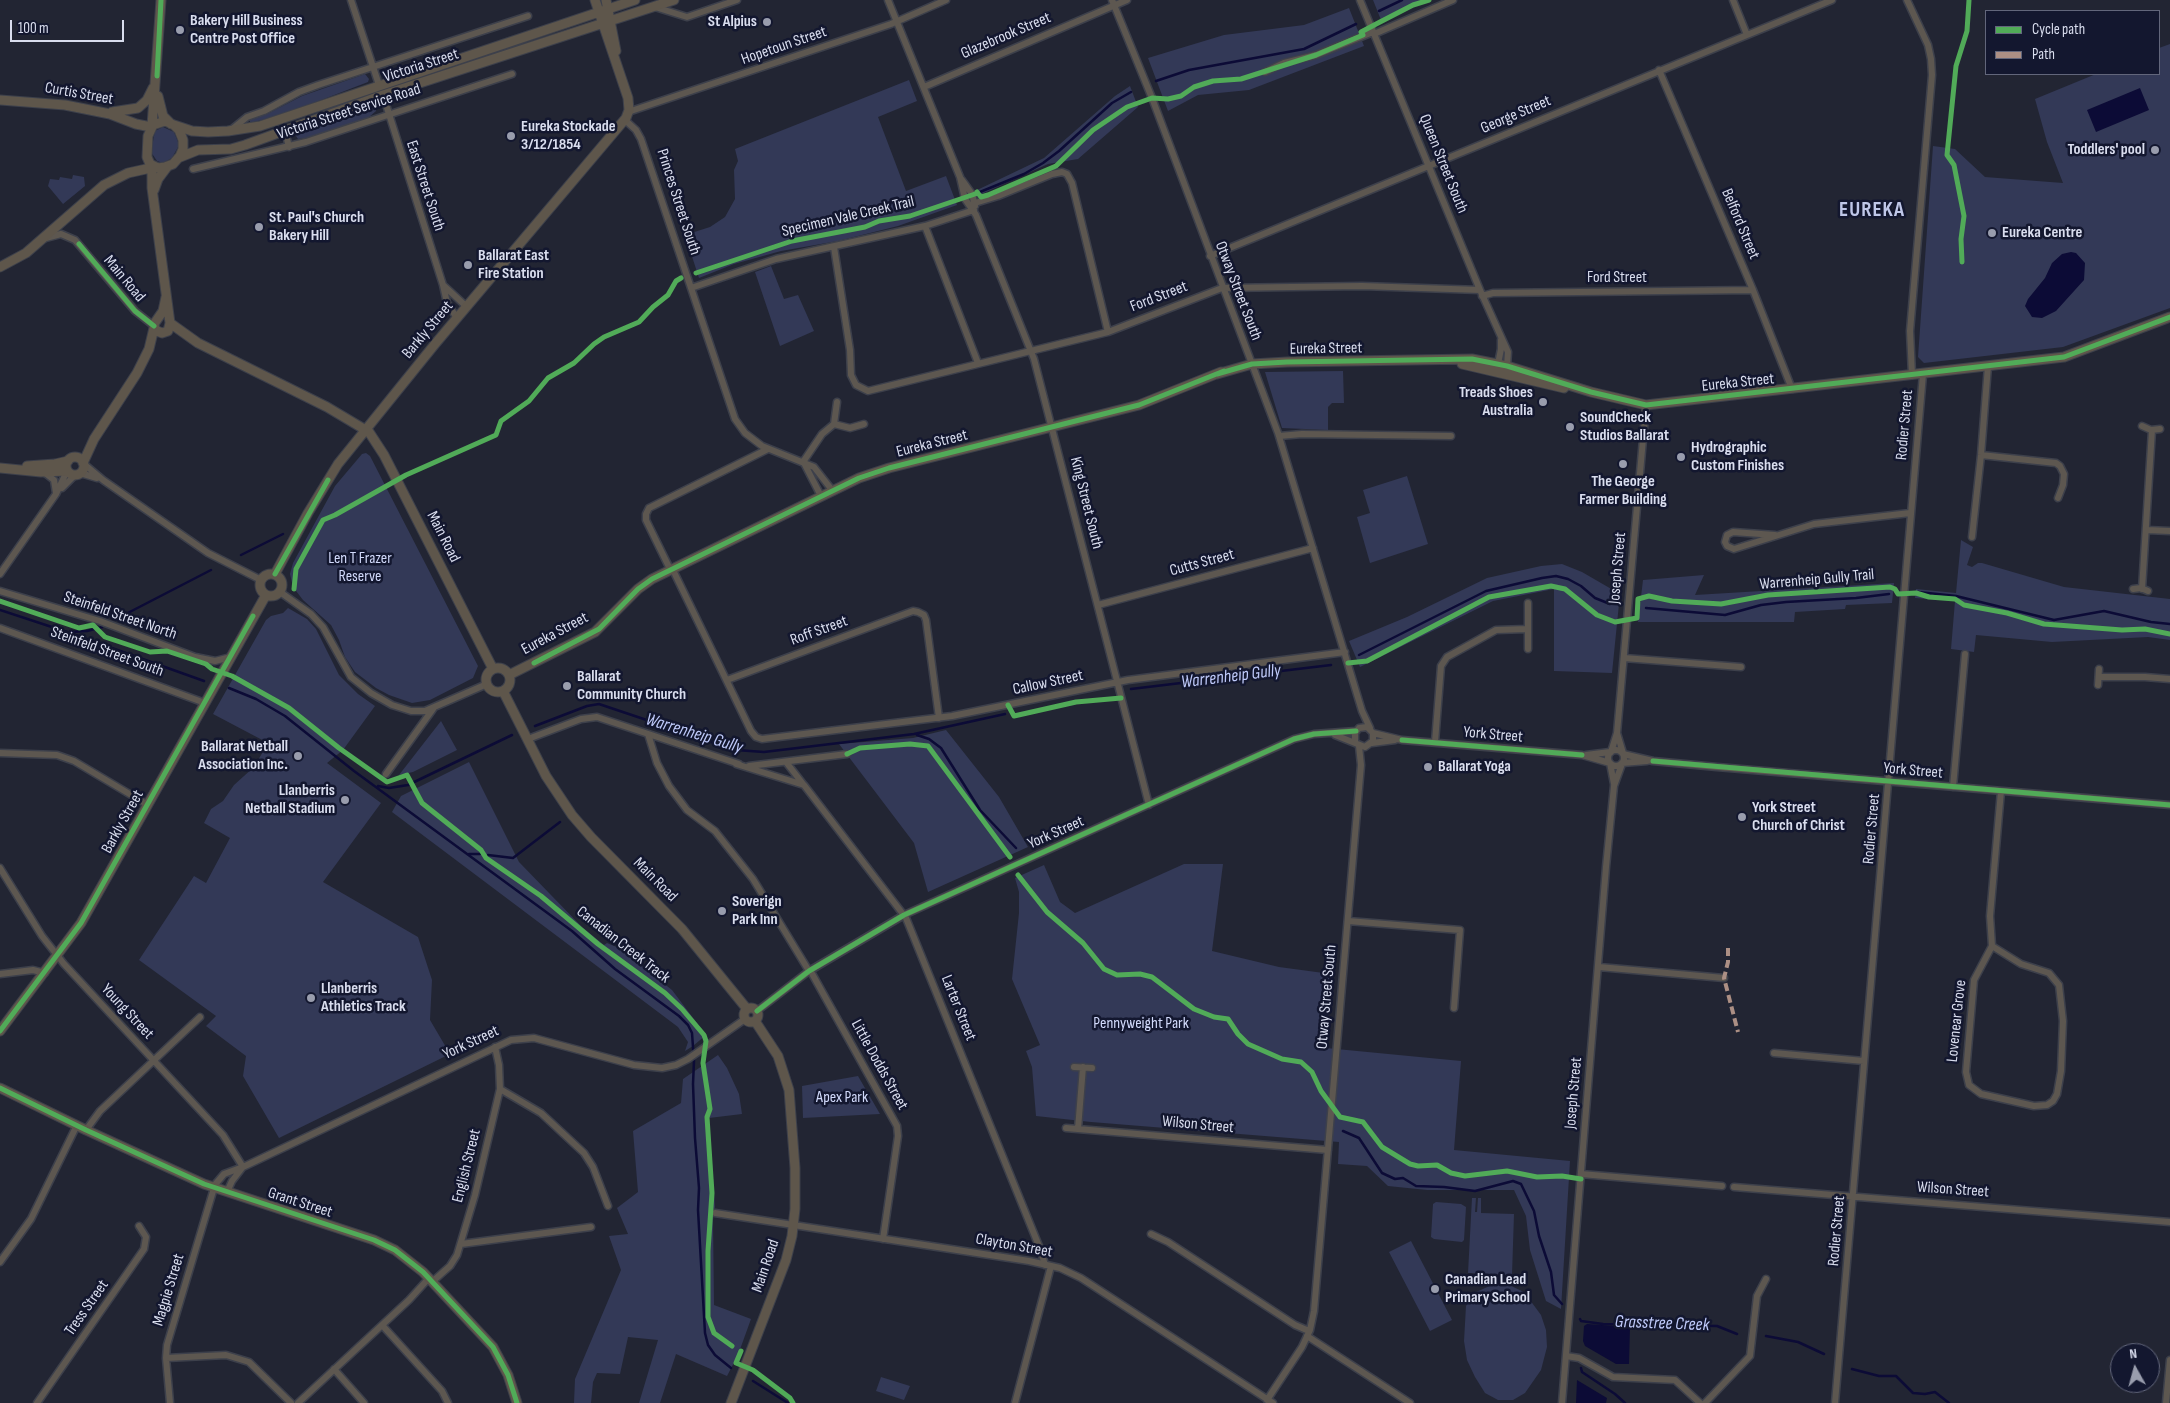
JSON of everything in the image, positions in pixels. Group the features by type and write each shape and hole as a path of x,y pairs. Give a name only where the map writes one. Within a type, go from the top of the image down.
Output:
{"street":[{"path":"0,574 73,472 83,469 94,439 137,373 165,333 170,329 153,194 153,166 147,157 148,136 157,76 161,0"},
{"path":"351,0 379,85"},
{"path":"595,0 599,12 607,23"},
{"name":"Victoria Street","path":"173,125 196,132 228,132 260,126 599,12 607,4 635,0"},
{"name":"Victoria Street","path":"178,158 198,150 239,147 383,94 674,0"},
{"path":"654,7 687,17 737,0"},
{"name":"King Street South","path":"888,0 960,177 965,199 975,210 1031,350 1053,427 1148,805"},
{"name":"Hopetoun Street","path":"627,116 897,22 946,0"},
{"name":"Glazebrook Street","path":"924,87 1113,3 1127,0"},
{"name":"Queen Street South","path":"1360,0 1481,293 1508,352 1506,370"},
{"path":"1265,72 1373,33 1453,0"},
{"path":"1734,0 1748,35"},
{"name":"George Street","path":"1210,256 1832,0"},
{"name":"Rodier Street","path":"1907,0 1928,46 1932,67 1910,330 1912,375"},
{"name":"Otway Street South","path":"1113,3 1152,98 1279,436 1362,711 1372,730 1370,744 1361,765"},
{"path":"607,4 607,23 628,98 627,116"},
{"name":"Victoria Street Service Road","path":"228,132 247,117 264,111 299,92 528,16"},
{"name":"Belford Street","path":"1660,70 1753,290 1792,389"},
{"name":"Victoria Street Service Road","path":"193,170 214,163 289,147 512,74"},
{"path":"101,112 128,111 140,107 150,94 157,76"},
{"path":"153,194 158,179 167,167 178,158 183,149 179,130 166,119 160,108 157,76"},
{"name":"East Street South","path":"383,94 449,309 457,318"},
{"name":"Curtis Street","path":"0,100 40,102 101,112 118,116 136,124 151,126"},
{"name":"Princes Street South","path":"627,116 640,137 735,420 753,440 768,449 815,468 824,483 832,490"},
{"name":"Barkly Street","path":"275,574 328,480 366,429 627,116"},
{"path":"151,126 161,121 173,125"},
{"path":"285,131 289,147"},
{"path":"0,266 23,256 97,190 132,171 153,166 167,167"},
{"path":"132,171 140,172 147,178 153,194"},
{"path":"691,288 776,259 925,226 975,210 998,196 1052,174 1062,172 1067,174 1072,183 1108,332"},
{"path":"925,226 978,363"},
{"name":"Main Road","path":"42,240 61,234 73,239 135,311 155,324"},
{"name":"Ford Street","path":"834,247 850,350 852,378 856,385 863,390 872,391 1108,332 1222,288 1362,286 1481,293 1753,290"},
{"path":"442,285 467,307"},
{"path":"137,373 149,349 155,324 163,311 166,297"},
{"path":"155,324 166,317 170,322"},
{"name":"Eureka Street","path":"1438,360 1506,370 1553,386 1592,392 1646,405 2064,356 2170,318"},
{"name":"Main Road","path":"170,322 198,343"},
{"path":"155,324 157,332 165,333"},
{"name":"Main Road","path":"165,333 198,343 327,407 366,429 384,455 493,669"},
{"name":"Queen Street South","path":"1498,364 1501,349 1500,338"},
{"name":"Eureka Street","path":"509,674 589,636 604,625 642,585 671,569 832,490 882,470 1139,405 1251,362 1468,359 1498,364"},
{"path":"1498,364 1506,370"},
{"path":"1972,537 1988,366"},
{"name":"Rodier Street","path":"1835,1403 1922,374"},
{"path":"821,496 808,468 803,462 820,436 834,424 836,402"},
{"name":"Joseph Street","path":"1610,752 1617,733 1646,405"},
{"path":"834,424 846,428 864,424"},
{"path":"2142,426 2152,430 2160,429"},
{"path":"2133,589 2145,590 2152,430"},
{"path":"1279,436 1302,434 1451,436"},
{"path":"71,459 94,439"},
{"path":"727,680 648,524 646,515 651,507 768,449"},
{"path":"1981,455 2056,462 2064,474 2063,485 2058,498"},
{"path":"71,459 73,472"},
{"path":"2,468 55,464 71,459 81,459 103,480 208,553 261,580"},
{"path":"2,468 41,472 73,472 103,480"},
{"path":"41,472 53,478 56,494"},
{"path":"1775,536 1733,532 1726,536 1725,542 1727,546 1734,549 1822,522 1910,513"},
{"path":"2147,530 2170,531"},
{"name":"Cutts Street","path":"1098,605 1313,548"},
{"path":"268,574 275,574 282,580 280,592 274,596 266,595 261,588 261,580 268,574"},
{"name":"Steinfeld Street North","path":"0,591 100,621 197,657 215,660 230,657"},
{"path":"280,592 319,622 327,633 348,674 363,688 379,698 407,710 418,712 433,709 486,684"},
{"name":"Barkly Street","path":"0,1031 81,923 266,595"},
{"path":"1528,603 1528,649"},
{"name":"Roff Street","path":"727,680 913,611 921,613 926,620 939,718"},
{"name":"Steinfeld Street South","path":"0,628 205,702"},
{"path":"1435,742 1442,666 1447,657 1496,630 1527,629"},
{"name":"Callow Street","path":"727,680 752,732 757,738 768,740 939,718 1117,682 1345,652"},
{"path":"1953,787 1965,654"},
{"path":"1624,658 1740,667"},
{"path":"493,669 502,669 509,674 509,685 503,691 493,691 486,684 487,674 493,669"},
{"path":"2098,685 2099,669"},
{"path":"2098,677 2170,679"},
{"name":"Main Road","path":"503,691 551,785 572,815 591,837 692,939 747,1009"},
{"path":"386,774 433,709"},
{"name":"Otway Street South","path":"1270,1401 1308,1334 1315,1306 1361,765 1357,744 1357,729 1362,711"},
{"path":"528,739 590,717 601,718 804,785"},
{"name":"York Street","path":"757,1011 809,970 904,915 1294,740 1314,734 1332,734 1357,729 1372,730 1402,740"},
{"name":"Joseph Street","path":"1617,733 1623,754"},
{"name":"Little Dodds Street","path":"648,734 657,763 669,786 687,810 718,834 755,883 809,970 897,1126 898,1136 883,1239"},
{"name":"York Street","path":"1332,734 1357,744 1402,740 1435,742 1582,755 1610,763"},
{"path":"1618,750 1623,754 1624,760 1622,764 1617,766 1610,763 1608,757 1610,752 1618,750"},
{"name":"York Street","path":"1582,755 1610,752"},
{"path":"0,753 57,755 74,761 148,804"},
{"path":"736,764 752,766 847,754"},
{"name":"York Street","path":"1623,754 1653,761 2170,805"},
{"name":"York Street","path":"1622,764 1653,761"},
{"name":"Larter Street","path":"786,762 904,915 1048,1266"},
{"name":"Joseph Street","path":"1562,1403 1614,786 1610,763"},
{"name":"Joseph Street","path":"1614,786 1622,764"},
{"path":"1992,946 1990,916 2000,791"},
{"name":"Young Street","path":"0,868 42,936 58,956 223,1135 243,1168"},
{"path":"1348,921 1460,930 1454,1008"},
{"name":"Lovenear Grove","path":"1992,946 2021,964 2049,973 2059,985 2063,1015 2061,1071 2057,1094 2053,1101 2046,1105 2034,1106 1985,1096 1973,1089 1967,1080 1965,1066 1973,985 1978,970 1992,946"},
{"path":"1599,967 1724,978"},
{"path":"0,974 33,970 45,973"},
{"path":"753,1008 757,1011 758,1016 755,1021 750,1022 745,1019 744,1014 747,1009 753,1008"},
{"path":"0,1262 31,1219 82,1128 200,1016"},
{"name":"York Street","path":"214,1188 223,1174 243,1168 514,1038 527,1037 648,1067 667,1067 688,1059 745,1019"},
{"name":"Main Road","path":"731,1403 783,1268 793,1224 795,1180 788,1090 782,1068 773,1047 755,1021"},
{"name":"English Street","path":"298,1403 452,1262 461,1244 500,1089 499,1065 494,1047"},
{"path":"1774,1053 1864,1061"},
{"path":"1074,1067 1092,1068"},
{"path":"1078,1129 1083,1068"},
{"name":"Grant Street","path":"0,1088 82,1128 214,1188 384,1244 411,1261 493,1347 506,1370 517,1403"},
{"path":"500,1089 541,1113 584,1153 593,1167 608,1206"},
{"name":"Grant Street","path":"0,1092 16,1097"},
{"name":"Wilson Street","path":"1066,1128 1328,1150"},
{"name":"York Street","path":"227,1192 233,1178 243,1168"},
{"path":"1581,1174 1722,1186"},
{"name":"Wilson Street","path":"1734,1187 2170,1222"},
{"name":"Magpie Street","path":"170,1403 166,1358 169,1337 214,1188"},
{"name":"Clayton Street","path":"715,1213 1048,1266 1081,1278 1270,1401"},
{"name":"Tress Street","path":"37,1403 143,1251 146,1237 139,1226"},
{"path":"461,1244 590,1227"},
{"path":"1151,1234 1168,1242 1410,1403"},
{"path":"1015,1403 1048,1266"},
{"path":"1704,1403 1750,1356 1757,1299 1759,1290 1766,1279"},
{"path":"382,1325 444,1392 448,1403"},
{"path":"166,1358 226,1355 249,1362 291,1403"},
{"path":"1566,1356 1580,1358 1613,1376 1675,1380 1700,1403"},
{"path":"2166,1403 2170,1360"},
{"path":"334,1369 364,1403"}],"green space":[{"path":"1373,0 1432,0 1381,20"},
{"path":"1349,8 1364,46 1249,90 1198,95 1168,111 1148,58 1224,35 1304,25"},
{"path":"2170,44 2170,308 2063,347 1924,363 1918,357 1933,146 1955,149 1985,177 2063,183 2047,142 2035,99 2094,75 2160,75 2160,48"},
{"path":"365,74 369,79 368,82 285,114 250,123 250,120 267,114 302,96"},
{"path":"909,80 917,101 878,117 906,191 946,176 957,205 898,226 838,241 781,251 734,264 699,278 685,235 710,227 725,217 735,199 734,170 738,161 735,149"},
{"path":"1130,86 1138,107 1078,159 1048,164 977,196 975,191 1044,158 1115,96"},
{"path":"371,104 376,107 376,111 368,118 306,138 298,139 294,133"},
{"path":"163,127 174,132 178,147 172,158 163,163 157,161 151,152 155,131"},
{"path":"73,175 84,177 85,186 63,204 48,186 50,179 59,180 60,177 72,179"},
{"path":"771,266 784,299 798,295 814,331 780,346 755,272"},
{"path":"1343,371 1344,403 1332,403 1328,407 1328,430 1282,428 1265,372"},
{"name":"Len T Frazer Reserve","path":"366,453 370,456 478,666 473,678 430,700 412,703 389,695 355,672 345,657 331,625 303,600 293,587 290,574 293,563 335,486 362,454"},
{"path":"1407,476 1428,544 1370,563 1357,517 1370,513 1363,490"},
{"path":"1961,540 1973,547 1967,565 1972,567 1982,563 2064,587 2170,599 2170,640 2148,637 2052,642 1976,635 1974,652 1951,649 1955,601 1915,598 1916,589 1956,593"},
{"path":"1562,564 1582,572 1620,594 1612,673 1554,671 1554,589 1493,601 1360,667 1349,641 1407,617 1487,578 1541,566"},
{"path":"1704,575 1695,595 1894,583 1892,603 1846,605 1845,609 1795,612 1794,622 1638,622 1643,580"},
{"name":"Llanberris Athletics Track","path":"288,608 307,619 316,629 339,675 358,694 375,706 343,750 327,763 381,803 323,882 418,937 432,980 430,1020 450,1054 279,1138 243,1076 246,1056 206,1026 216,1016 139,960 194,876 206,883 230,838 204,823 211,809 223,801 234,785 254,767 268,743 213,714 266,620 271,616 283,613"},
{"path":"441,721 457,750 413,772 399,775"},
{"path":"946,730 999,797 1028,847 928,892 914,843 839,744 913,738"},
{"path":"469,762 519,862 582,927 604,945 607,943 619,948 672,990 706,1035 693,1046 685,1051 688,1042 678,1027 392,812 401,796"},
{"name":"Pennyweight Park","path":"1184,864 1223,864 1212,951 1279,967 1331,974 1326,1048 1461,1061 1454,1150 1570,1161 1561,1309 1546,1301 1530,1250 1526,1216 1514,1190 1427,1190 1388,1186 1367,1166 1338,1164 1339,1142 1036,1116 1032,1067 1026,1051 1040,1045 1012,979 1019,913 1019,892 1015,878 1044,865 1060,902 1075,913"},
{"path":"718,1055 727,1068 739,1094 742,1114 709,1118 715,1207 713,1220 714,1305 751,1319 738,1355 727,1376 676,1354 660,1403 639,1403 658,1340 628,1337 620,1374 597,1373 593,1382 591,1403 574,1403 575,1379 621,1270 609,1236 628,1234 617,1208 638,1192 633,1131 681,1103 683,1079"},
{"name":"Apex Park","path":"858,1076 880,1114 803,1118 802,1086"},
{"path":"1472,1198 1476,1198 1475,1212 1477,1212 1478,1198 1481,1198 1481,1213 1514,1214 1512,1275 1468,1273"},
{"path":"1436,1202 1461,1204 1466,1207 1464,1240 1462,1242 1431,1237 1433,1204"},
{"path":"1411,1241 1452,1320 1430,1331 1389,1252"},
{"path":"1494,1284 1509,1285 1524,1292 1541,1315 1546,1330 1547,1347 1541,1370 1525,1393 1513,1400 1498,1400 1485,1393 1467,1360 1464,1341 1466,1306 1474,1293"},
{"path":"881,1377 910,1386 904,1400 876,1391"}],"shaded area":[{"path":"2140,88 2149,110 2096,132 2087,110"},
{"path":"2076,253 2085,263 2084,280 2056,311 2042,318 2032,317 2025,306 2028,299 2045,278 2052,263 2062,254"},
{"path":"1587,1324 1630,1327 1629,1364 1616,1364 1585,1346 1583,1341 1584,1326"},
{"path":"1577,1380 1607,1398 1606,1403 1576,1403"}],"waterway":[{"path":"1379,11 1402,0"},
{"path":"1156,81 1189,70 1304,49 1356,24"},
{"path":"980,192 1024,174 1043,163 1112,103 1131,92"},
{"path":"241,555 283,534"},
{"path":"120,617 211,570"},
{"name":"Warrenheip Gully","path":"1359,655 1486,591 1542,578 1556,576 1568,579 1581,586 1595,598 1610,604"},
{"name":"Warrenheip Gully","path":"1918,592 1956,596 2054,620 2104,611 2151,622 2170,624"},
{"name":"Warrenheip Gully","path":"1646,608 1725,615 1761,605 1889,594"},
{"path":"0,610 204,681"},
{"path":"70,632 87,631 102,627"},
{"name":"Warrenheip Gully","path":"1131,689 1331,665"},
{"path":"229,688 256,699 285,716 354,771 572,931 615,969 679,1016 688,1025 692,1033 694,1061 695,1138 705,1333 708,1345 715,1355 731,1368"},
{"name":"Warrenheip Gully","path":"535,726 587,706 599,704 736,750 764,752 914,734 1005,714"},
{"name":"Warrenheip Gully","path":"378,786 389,788 408,785 512,735"},
{"path":"917,735 929,739 941,748 980,810 1016,848"},
{"path":"488,855 513,858 560,822"},
{"path":"469,854 480,854"},
{"path":"1343,1131 1359,1138 1382,1173 1395,1179 1403,1178 1416,1186 1475,1191 1513,1181 1521,1184 1534,1211 1539,1236 1551,1272 1554,1295 1562,1304"},
{"name":"Grasstree Creek","path":"1580,1319 1581,1321 1603,1324 1717,1326 1737,1334"},
{"name":"Grasstree Creek","path":"1766,1336 1798,1342 1824,1354"},
{"path":"1581,1368 1582,1372 1625,1403"},
{"name":"Grasstree Creek","path":"1852,1369 1879,1376 1896,1376 1913,1393 1925,1394 1935,1392 1949,1403"},
{"path":"753,1381 788,1403"}],"marked path":[{"path":"1728,948 1728,962 1724,978 1738,1032"}],"cycle path":[{"path":"157,76 161,0"},
{"path":"977,192 981,197 988,195 1056,166 1093,130 1127,107 1152,98 1168,99 1181,96 1194,87 1213,81 1241,79 1316,55 1363,35 1361,32 1413,5 1429,0"},
{"path":"1962,262 1961,239 1964,216 1954,165 1947,155 1956,66 1967,31 1969,0"},
{"name":"Specimen Vale Creek Trail","path":"696,273 792,241 865,227 879,221 910,216 978,193"},
{"path":"79,244 135,311 154,326"},
{"path":"294,589 296,569 323,520 406,475 496,435 501,421 529,401 548,378 574,363 604,337 639,322 668,295 676,281 681,278"},
{"path":"1217,374 1252,364 1472,359 1507,366 1591,392 1646,405 2064,357 2170,317"},
{"path":"534,663 599,629 638,589 652,579 859,478 889,468 1139,405 1224,371"},
{"path":"275,574 328,480"},
{"name":"Warrenheip Gully Trail","path":"1348,663 1367,661 1489,597 1551,586 1565,589 1597,615 1615,622 1637,618 1638,599 1649,596 1672,601 1721,604 1768,595 1890,587 1895,589 1898,594 1916,593 1929,597 1955,599 1964,605 2007,613 2044,624 2122,630 2145,629 2170,634"},
{"name":"Canadian Creek Track","path":"0,601 79,628 93,625 105,637 150,652 167,651 206,664 212,669 232,676 289,708 339,748 387,782 407,775 422,803 481,850 486,858 541,896 598,944 665,993 682,1009 704,1035 706,1041 703,1063 710,1109 707,1117 712,1193 708,1251 708,1317 714,1333 732,1346"},
{"path":"0,1031 81,923 253,616"},
{"path":"1008,705 1014,716 1076,702 1121,698"},
{"path":"757,1011 809,971 904,915 1294,739 1314,734 1356,731"},
{"path":"1402,740 1582,755"},
{"path":"847,754 860,748 910,744 928,746 1010,857"},
{"path":"1653,761 2170,805"},
{"path":"1018,875 1047,912 1083,943 1104,969 1117,975 1140,974 1152,977 1194,1009 1214,1017 1228,1019 1238,1034 1248,1044 1282,1059 1301,1062 1312,1072 1321,1091 1340,1117 1363,1122 1382,1147 1410,1164 1418,1166 1437,1165 1451,1173 1465,1176 1507,1171 1537,1177 1562,1176 1581,1179"},
{"path":"0,1088 204,1184 374,1240 395,1250 423,1272 493,1347 508,1375 517,1403"},
{"path":"741,1351 736,1363 753,1370 790,1398 793,1403"}],"place":[{"name":"St Alpius","path":"767,22"},
{"name":"Bakery Hill Business Centre Post Office","path":"180,30"},
{"name":"Eureka Stockade 3/12/1854","path":"511,136"},
{"name":"Toddlers' pool","path":"2155,150"},
{"name":"St. Paul's Church Bakery Hill","path":"259,227"},
{"name":"Eureka Centre","path":"1992,233"},
{"name":"Ballarat East Fire Station","path":"468,265"},
{"name":"Treads Shoes Australia","path":"1543,402"},
{"name":"SoundCheck Studios Ballarat","path":"1570,427"},
{"name":"Hydrographic Custom Finishes","path":"1681,457"},
{"name":"The George Farmer Building","path":"1623,464"},
{"name":"Ballarat Community Church","path":"567,686"},
{"name":"Ballarat Netball Association Inc.","path":"298,756"},
{"name":"Ballarat Yoga","path":"1428,767"},
{"name":"Llanberris Netball Stadium","path":"345,800"},
{"name":"York Street Church of Christ","path":"1742,817"},
{"name":"Soverign Park Inn","path":"722,911"},
{"name":"Llanberris Athletics Track","path":"311,998"},
{"name":"Canadian Lead Primary School","path":"1435,1289"}],"district":[{"name":"EUREKA","path":"1872,211"}]}
